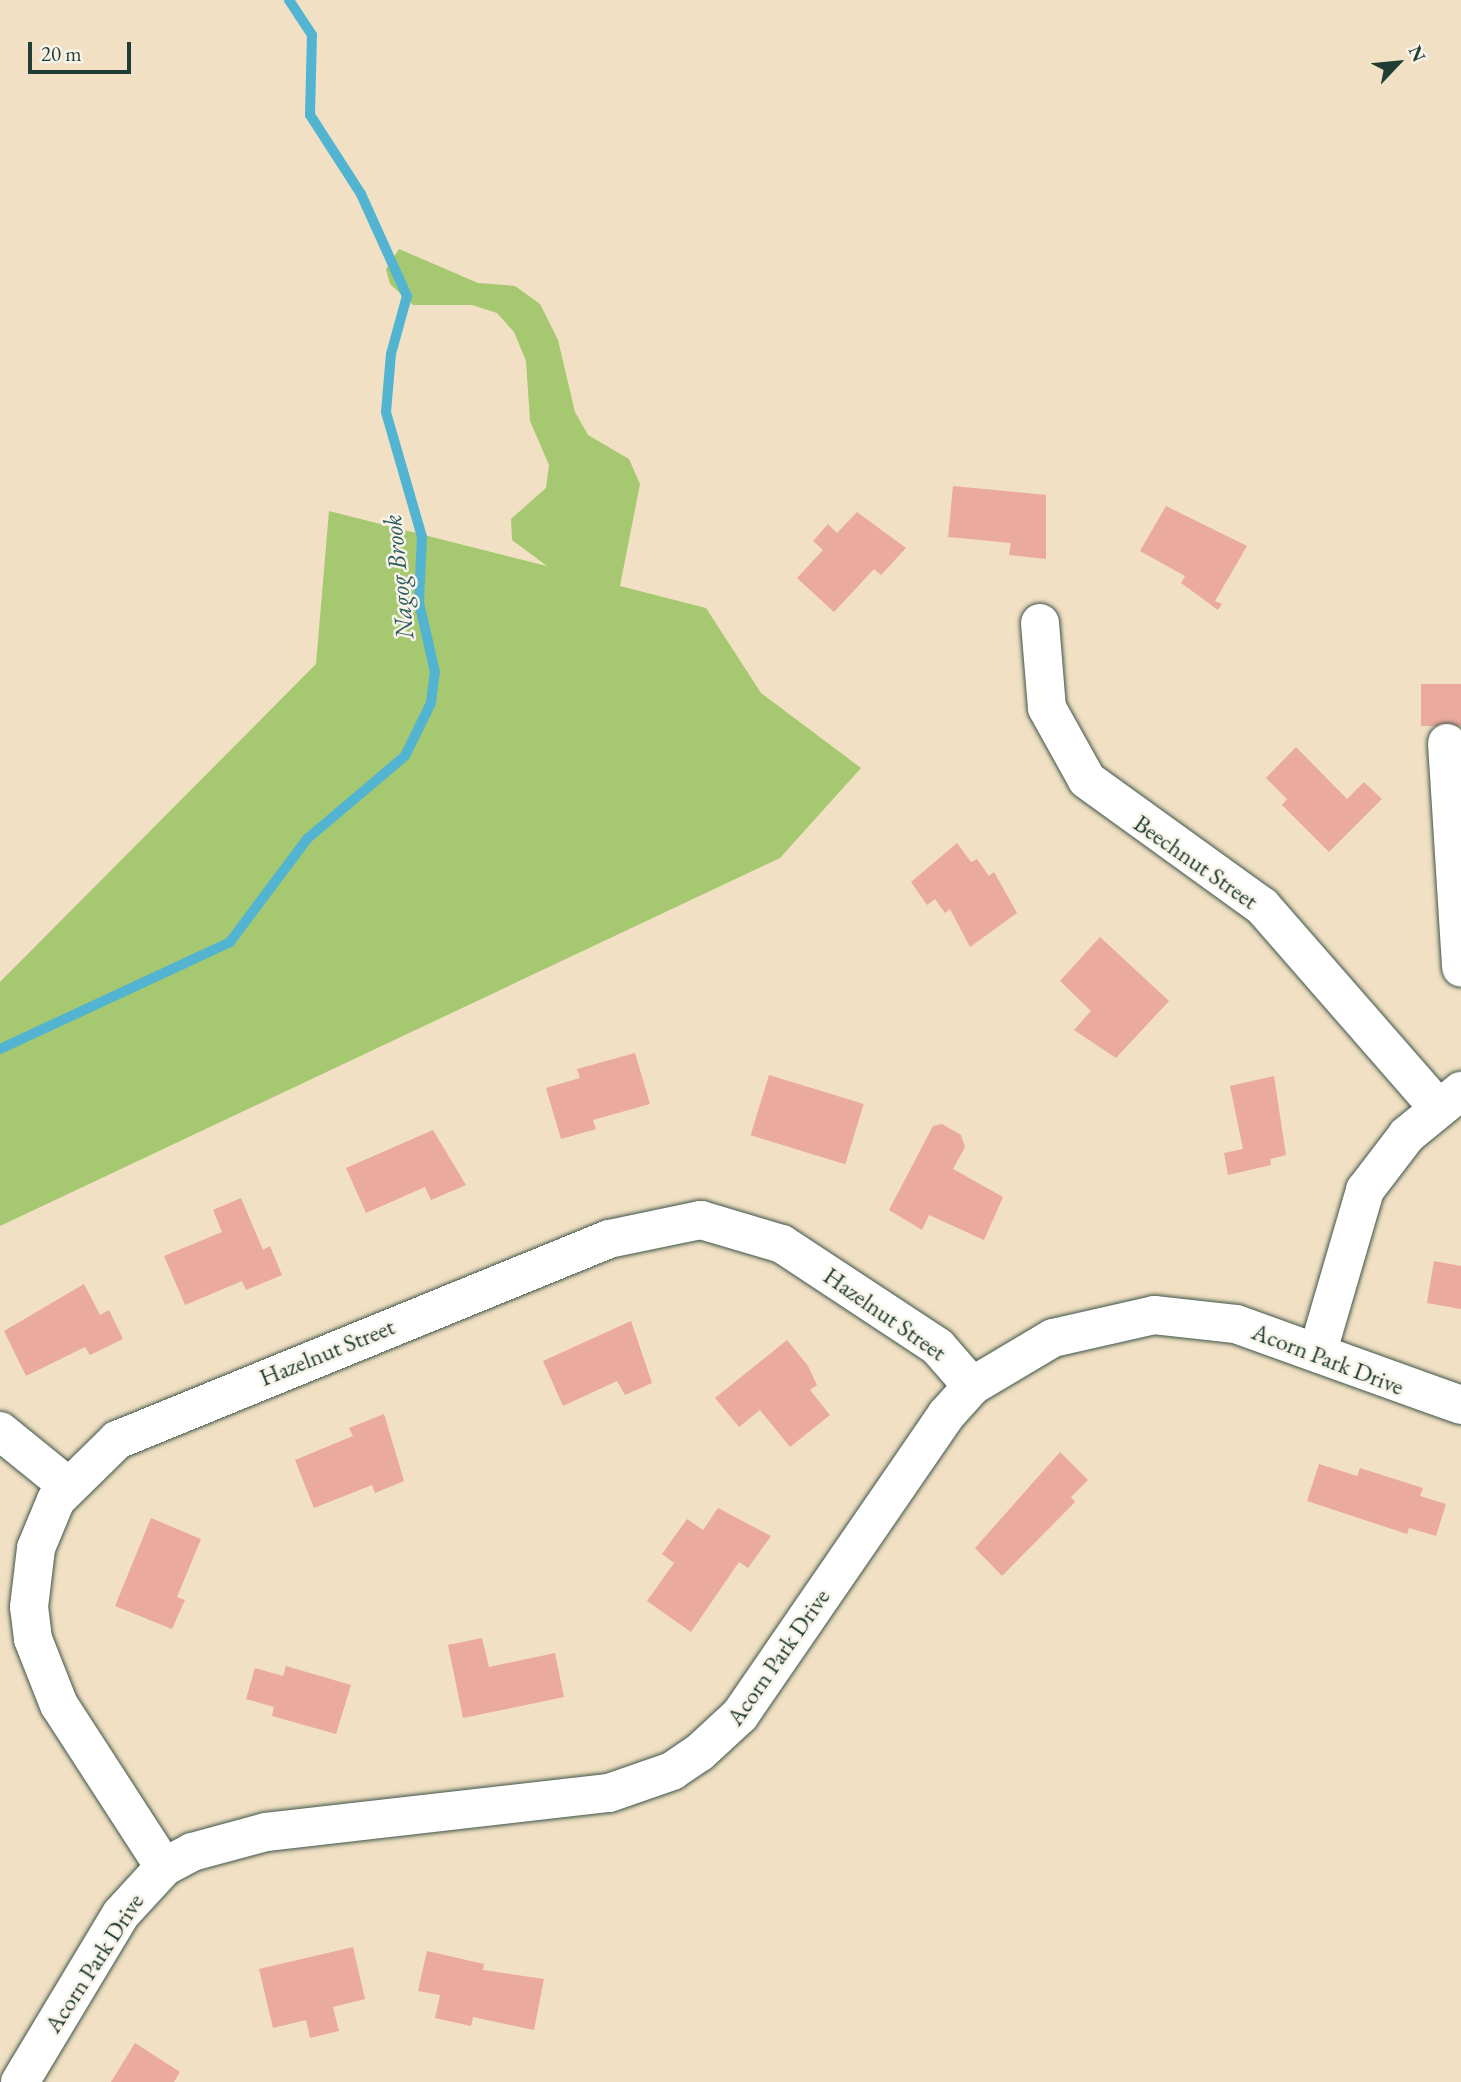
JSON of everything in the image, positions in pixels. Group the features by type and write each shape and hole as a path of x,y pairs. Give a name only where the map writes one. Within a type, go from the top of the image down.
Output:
{"street":[{"name":"Beechnut Street","path":"1040,623 1047,708 1087,780 1262,906 1449,1100"},
{"path":"1447,743 1461,968"},
{"path":"1318,1350 1365,1190 1391,1153 1449,1100"},
{"name":"Hazelnut Street","path":"164,1867 59,1705 33,1639 29,1577 44,1524 68,1486 95,1456 148,1424 609,1239 670,1222 731,1224 782,1244 938,1348 972,1386"},
{"name":"Acorn Park Drive","path":"20,2082 121,1914 164,1867 228,1839 573,1799 673,1771 740,1715 925,1442 972,1386 1052,1338 1119,1318 1222,1322 1318,1350 1407,1390 1461,1405"},
{"path":"0,1431 68,1486"}],"green space":[{"path":"399,249 478,283 515,286 540,304 558,340 575,412 588,435 629,459 640,484 620,586 706,608 761,693 861,768 780,858 0,1226 0,982 316,664 329,511 547,566 512,540 511,519 546,488 549,465 530,421 526,361 514,332 497,313 472,305 413,305 390,284 386,269"}],"building":[{"path":"953,486 1046,495 1046,559 1009,555 1011,543 948,537"},
{"path":"1166,506 1247,546 1215,601 1222,604 1218,610 1181,583 1185,576 1140,551"},
{"path":"857,512 906,548 881,575 874,569 834,612 797,578 823,550 813,541 828,524 837,533"},
{"path":"1421,684 1461,684 1461,726 1421,726"},
{"path":"1296,747 1347,799 1364,782 1382,799 1329,852 1282,805 1287,799 1266,778"},
{"path":"957,843 971,862 977,859 989,876 994,872 1017,913 970,947 950,909 945,913 935,899 927,905 911,882"},
{"path":"1100,937 1169,1001 1116,1058 1074,1030 1091,1011 1060,981"},
{"path":"635,1053 650,1104 593,1120 596,1129 561,1139 546,1088 580,1078 577,1069"},
{"path":"769,1075 864,1104 845,1164 751,1135"},
{"path":"1274,1076 1286,1155 1270,1159 1271,1165 1228,1175 1224,1153 1243,1149 1230,1086"},
{"path":"942,1124 961,1135 965,1147 953,1169 1003,1197 984,1240 929,1215 922,1230 889,1210 933,1126"},
{"path":"433,1130 466,1185 431,1200 425,1187 366,1213 346,1168"},
{"path":"241,1198 263,1250 270,1246 282,1275 246,1290 242,1281 185,1305 164,1256 222,1232 213,1210"},
{"path":"1434,1261 1461,1266 1461,1309 1427,1303"},
{"path":"84,1284 100,1315 109,1310 123,1339 90,1355 85,1347 26,1376 4,1331"},
{"path":"631,1321 652,1383 625,1395 617,1381 563,1406 543,1361"},
{"path":"787,1340 808,1366 817,1385 810,1390 830,1415 790,1447 760,1410 739,1427 715,1398"},
{"path":"384,1414 404,1481 375,1493 372,1485 314,1508 295,1460 353,1436 349,1428"},
{"path":"1060,1452 1088,1480 1071,1497 1075,1502 1002,1576 975,1548"},
{"path":"1319,1464 1357,1476 1360,1468 1423,1488 1420,1496 1446,1504 1436,1536 1409,1528 1407,1534 1307,1501"},
{"path":"718,1508 771,1536 748,1568 739,1562 691,1632 647,1601 674,1563 662,1554 687,1519 703,1530"},
{"path":"151,1518 201,1539 177,1597 185,1600 172,1629 115,1606"},
{"path":"482,1638 489,1667 555,1653 564,1697 463,1718 448,1645"},
{"path":"286,1666 351,1685 336,1734 272,1716 274,1707 246,1699 255,1668 283,1676"},
{"path":"353,1947 365,1999 333,2007 339,2031 310,2038 306,2020 273,2028 259,1969"},
{"path":"427,1951 484,1964 483,1970 544,1979 534,2030 473,2017 471,2026 435,2018 440,1995 418,1991"},
{"path":"135,2043 180,2072 174,2082 111,2082"}],"waterway":[{"name":"Nagog Brook","path":"0,1049 230,942 307,839 405,756 431,703 435,672 419,602 422,537 386,412 391,354 407,296 361,194 310,115 312,35 289,0"}]}
